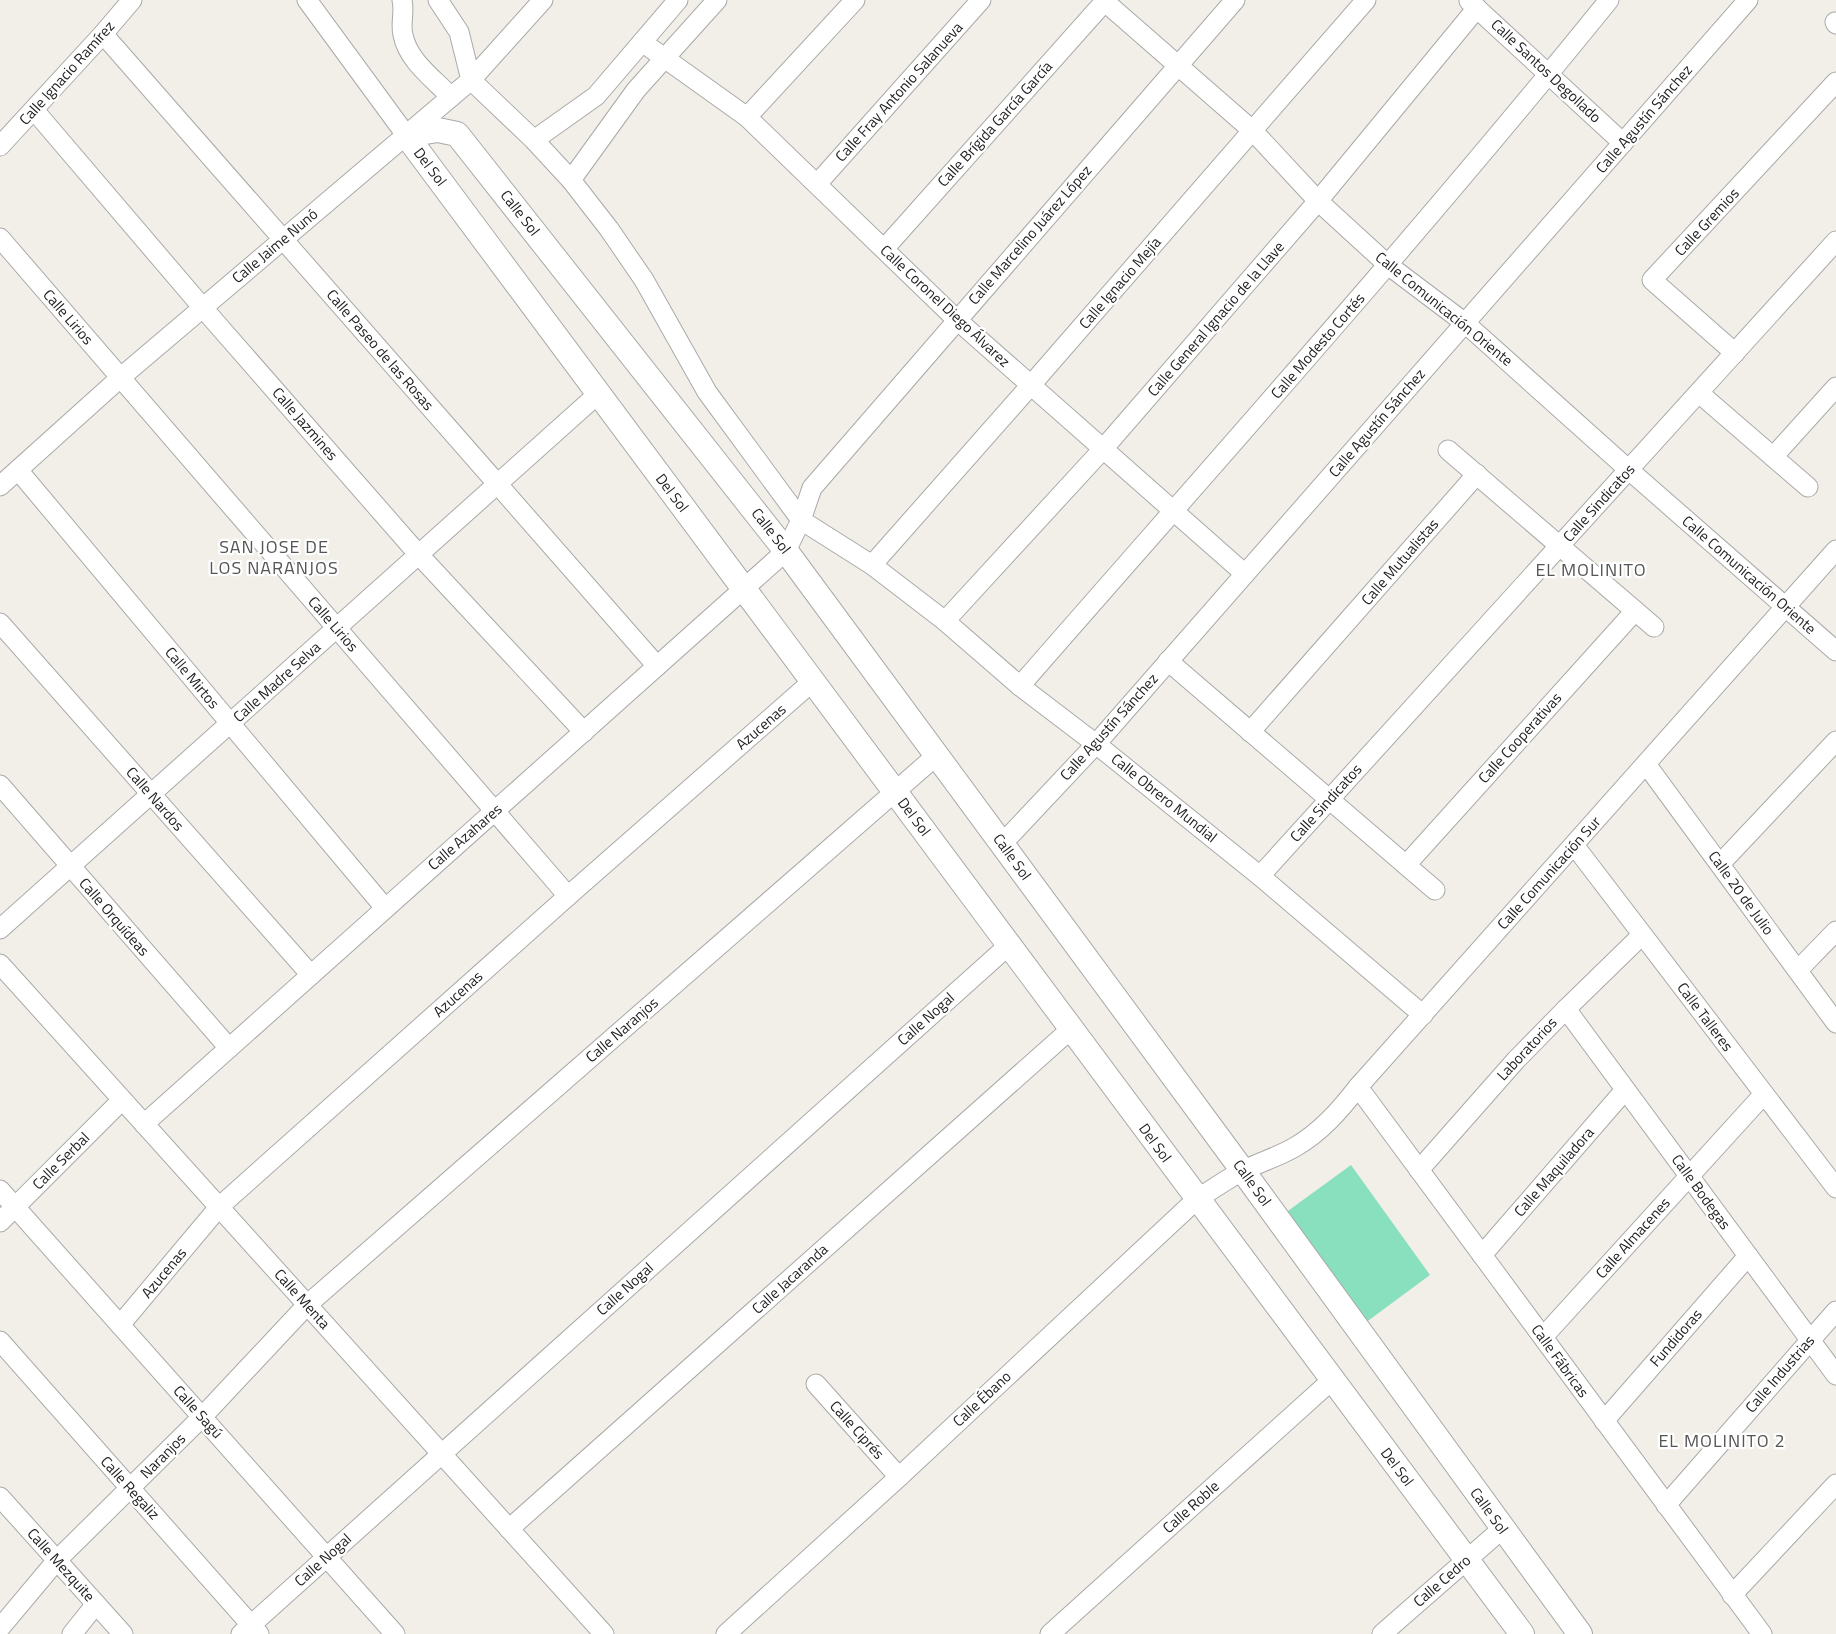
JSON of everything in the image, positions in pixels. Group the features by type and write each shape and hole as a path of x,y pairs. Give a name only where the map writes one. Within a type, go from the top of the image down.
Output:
{"street":[{"name":"Calle Ignacio Ramírez","path":"0,146 132,0"},
{"name":"Del Sol","path":"307,0 1196,1199 1522,1634"},
{"path":"438,0 459,32 471,80 534,140 571,180 610,229 644,280 707,392 801,520"},
{"name":"Calle Jaime Nunó","path":"0,486 120,378 471,80 543,0"},
{"path":"534,140 596,96 678,0"},
{"path":"571,180 636,90 718,0"},
{"path":"747,117 855,0"},
{"name":"Calle Fray Antonio Salanueva","path":"817,184 981,0"},
{"name":"Calle Comunicación Oriente","path":"1104,0 1253,131 1318,201 1388,265 1465,323 1629,470 1836,651"},
{"name":"Calle Brígida García García","path":"884,249 1104,0"},
{"name":"Calle Marcelino Juárez López","path":"786,551 801,520 812,488 1235,0"},
{"name":"Calle Ignacio Mejía","path":"872,565 1366,0"},
{"name":"Calle Modesto Cortés","path":"1020,686 1388,265 1609,0"},
{"name":"Calle Agustín Sánchez","path":"1002,844 1096,744 1748,0"},
{"path":"406,3 402,34 412,58 451,97"},
{"name":"Calle Santos Degollado","path":"1473,4 1623,143"},
{"name":"Calle General Ignacio de la Llave","path":"945,621 1103,449 1318,201 1473,4"},
{"name":"Calle Paseo de las Rosas","path":"103,34 657,666"},
{"name":"Calle Coronel Diego Álvarez","path":"642,42 747,117 957,320 1245,574"},
{"name":"Calle Gremios","path":"1735,353 1652,280 1836,82"},
{"path":"596,96 636,90"},
{"name":"Calle Jazmines","path":"34,110 203,308 419,555 584,732"},
{"name":"Calle Sol","path":"406,135 438,130 457,134 786,551 1243,1170 1580,1634"},
{"name":"Calle Lirios","path":"0,238 568,896"},
{"name":"Calle Sindicatos","path":"1260,876 1836,241"},
{"path":"1773,457 1836,387"},
{"path":"1698,393 1808,487"},
{"name":"Calle Madre Selva","path":"0,929 598,394"},
{"path":"1448,450 1654,627"},
{"name":"Calle Mirtos","path":"18,470 385,908"},
{"name":"Calle Mutualistas","path":"1250,732 1477,474"},
{"name":"Calle Obrero Mundial","path":"801,520 872,565 945,621 1020,686 1096,744 1260,876 1422,1015"},
{"name":"Calle Comunicación Sur","path":"1243,1170 1270,1160 1296,1147 1319,1130 1340,1110 1358,1087 1836,550"},
{"name":"Calle Azahares","path":"144,1124 786,551"},
{"name":"Calle Cooperativas","path":"1406,865 1635,610"},
{"name":"Calle Nardos","path":"0,623 311,975"},
{"path":"1168,661 1435,890"},
{"name":"Azucenas","path":"120,1325 219,1207 568,896 813,682"},
{"path":"1720,864 1836,741"},
{"name":"Calle Naranjos","path":"307,1305 937,755"},
{"name":"Calle 20 de Julio","path":"1646,764 1836,1023"},
{"name":"Calle Orquídeas","path":"0,785 229,1048"},
{"name":"Calle Talleres","path":"1574,845 1836,1188"},
{"path":"1798,970 1836,931"},
{"name":"Laboratorios","path":"1419,1170 1516,1060 1642,934"},
{"name":"Calle Nogal","path":"250,1631 327,1557 1009,945"},
{"name":"Calle Menta","path":"0,964 604,1634"},
{"name":"Calle Bodegas","path":"1566,1009 1836,1375"},
{"name":"Calle Jacaranda","path":"509,1529 1071,1029"},
{"name":"Calle Fábricas","path":"1358,1087 1762,1634"},
{"name":"Calle Maquiladora","path":"1482,1255 1625,1090"},
{"name":"Calle Almacenes","path":"1542,1337 1764,1094"},
{"name":"Calle Serbal","path":"0,1222 122,1100"},
{"name":"Calle Ébano","path":"726,1634 899,1477 1196,1199 1243,1170"},
{"name":"Calle Sagú","path":"0,1190 396,1634"},
{"name":"Fundidoras","path":"1604,1421 1748,1256"},
{"name":"Naranjos","path":"0,1628 57,1560 202,1417 307,1305"},
{"name":"Calle Industrias","path":"1666,1505 1836,1310"},
{"name":"Calle Regaliz","path":"0,1341 131,1489 250,1631"},
{"name":"Calle Roble","path":"1050,1634 1332,1380"},
{"name":"Calle Ciprés","path":"816,1384 899,1477"},
{"path":"1732,1594 1836,1484"},
{"name":"Calle Mezquite","path":"0,1497 123,1634"},
{"name":"Calle Cedro","path":"1382,1634 1502,1529"},
{"path":"72,1634 96,1604"}],"green space":[{"path":"1351,1165 1430,1275 1361,1326 1281,1216"}],"district":[{"name":"SAN JOSE DE LOS NARANJOS","path":"274,557"},
{"name":"EL MOLINITO","path":"1591,570"},
{"name":"EL MOLINITO 2","path":"1722,1441"}]}
